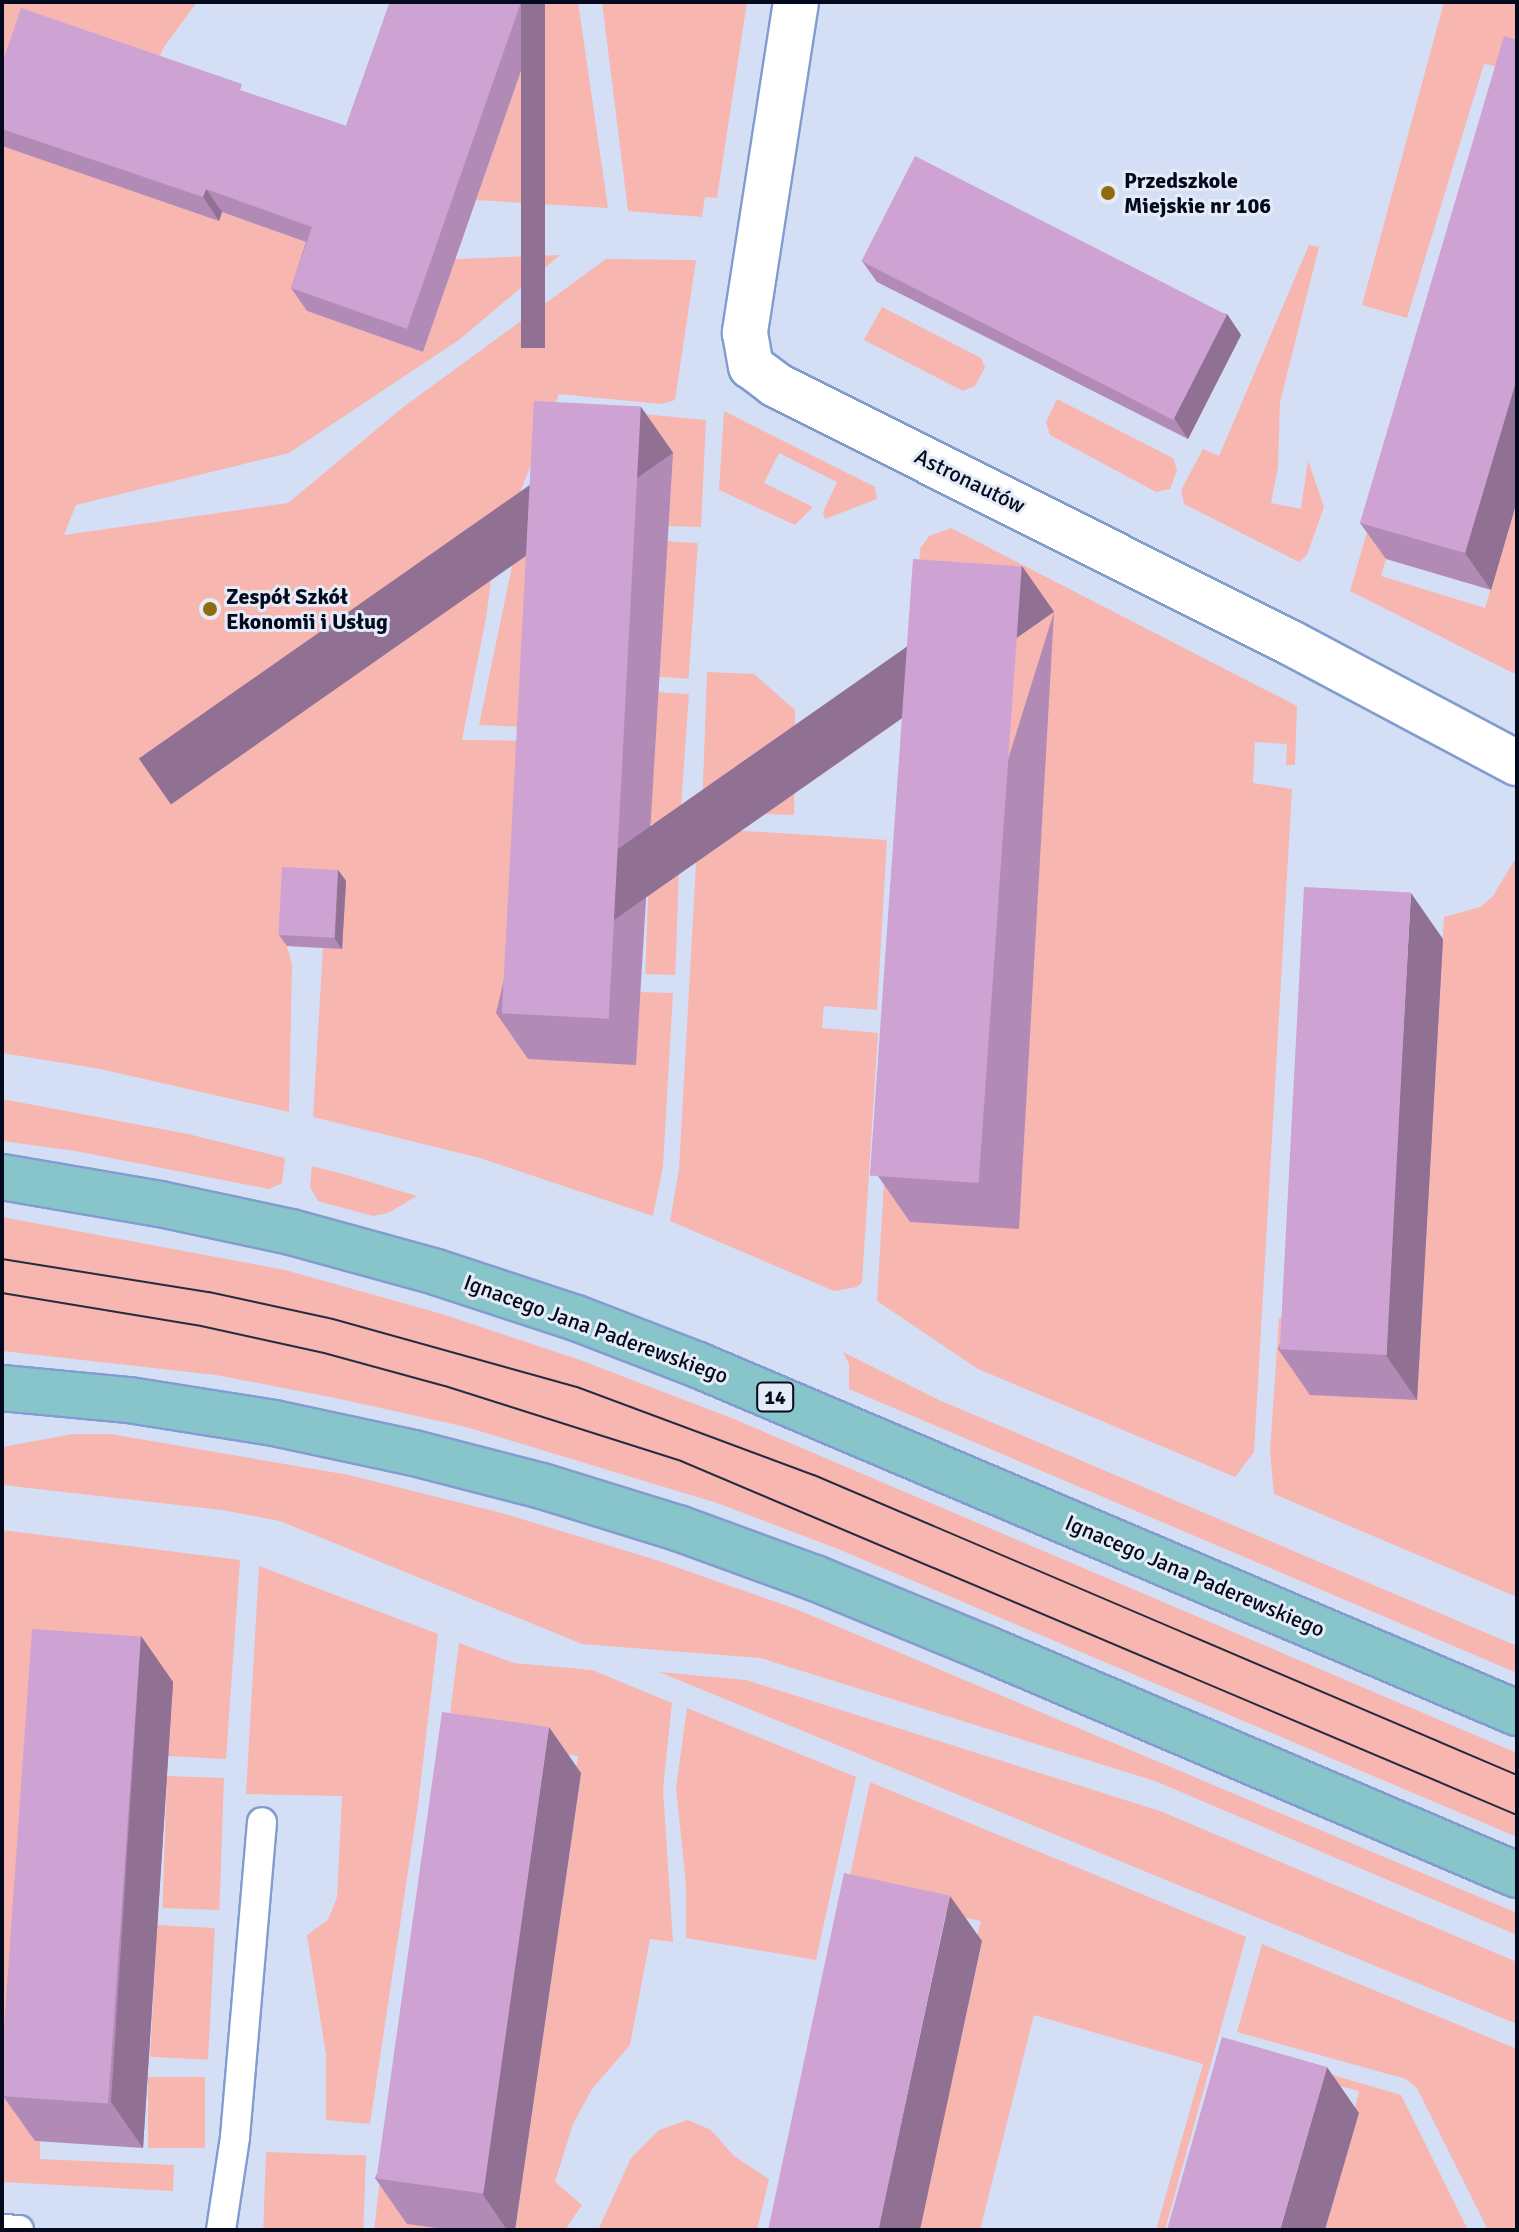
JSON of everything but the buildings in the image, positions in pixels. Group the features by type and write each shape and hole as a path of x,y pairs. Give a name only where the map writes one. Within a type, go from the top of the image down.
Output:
{"main road":[{"name":"Ignacego Jana Paderewskiego","path":"2,1177 160,1204 291,1232 436,1272 576,1318 698,1365 1517,1713"},
{"path":"2,1388 129,1400 274,1423 527,1482 678,1528 956,1637 1517,1875"}],"street":[{"name":"Astronautów","path":"796,2 745,333 751,366 776,385 1278,636 1517,763"}],"lane":[{"path":"221,2230 235,2137 262,1822"},
{"path":"2,2229 19,2230"}],"shaded area":[{"path":"2,2 197,2 164,47 153,71 2,134"},
{"path":"545,2 578,2 608,208 476,200"},
{"path":"602,2 747,2 717,198 705,197 702,217 628,211"},
{"path":"1444,2 1517,2 1517,70 1484,64 1407,318 1362,305"},
{"path":"2,146 219,220 222,212 328,250 307,311 423,352 455,259 560,255 459,340 289,453 76,505 64,535 288,503 402,408 606,259 696,260 675,400 661,404 559,394 494,558 486,618 462,740 548,741 635,1065 640,992 673,993 663,1166 653,1216 480,1158 313,1117 323,948 342,949 287,946 292,964 289,1112 100,1069 2,1053"},
{"path":"1309,245 1319,247 1280,402 1278,467 1271,503 1301,509 1308,460 1324,507 1307,555 1299,562 1184,504 1181,490 1203,449 1219,456"},
{"path":"882,307 981,358 985,367 975,386 963,391 864,340"},
{"path":"1057,399 1173,458 1177,470 1170,489 1156,492 1050,435 1046,422"},
{"path":"570,407 706,420 701,527 668,526 549,728 479,725 516,547"},
{"path":"724,411 875,487 877,499 825,519 823,512 837,482 779,453 764,483 813,507 795,525 719,490"},
{"path":"1384,473 1409,481 1381,576 1485,608 1517,501 1517,675 1350,591"},
{"path":"951,528 1297,706 1295,765 1286,765 1287,744 1255,742 1253,783 1292,789 1254,1452 1235,1477 978,1369 877,1301 886,1147 910,1222 1019,1228 913,681 920,549 929,536"},
{"path":"667,541 698,543 688,679 658,677"},
{"path":"707,672 754,674 795,710 794,815 702,812"},
{"path":"658,692 689,694 680,826 649,824"},
{"path":"698,828 887,840 877,1010 824,1006 822,1028 878,1033 862,1282 857,1287 834,1291 670,1221 679,1169"},
{"path":"650,840 680,841 675,975 645,974"},
{"path":"1517,856 1517,1597 1274,1494 1270,1452 1279,1318 1314,1318 1417,1400 1444,917 1480,907 1493,896"},
{"path":"2,1099 188,1134 285,1158 282,1183 269,1189 75,1151 2,1141"},
{"path":"312,1166 417,1196 388,1213 373,1216 318,1201 310,1187"},
{"path":"2,1217 285,1270 442,1314 580,1360 734,1419 1517,1753 1517,1837 838,1549 717,1503 466,1427 340,1399 216,1375 2,1351"},
{"path":"843,1352 939,1400 1517,1646 1517,1673 849,1389 849,1364"},
{"path":"73,1434 111,1434 349,1475 502,1513 653,1559 796,1609 1517,1913 1517,1935 1155,1781 760,1658 582,1644 280,1521 222,1510 2,1485 2,1447"},
{"path":"2,1530 240,1560 226,1759 168,1756 172,1682 64,1675 35,2141 40,2142 40,2159 174,2165 173,2191 2,2182"},
{"path":"259,1566 438,1634 418,1805 370,2124 326,2120 326,2055 307,1935 328,1920 337,1897 342,1796 246,1794"},
{"path":"459,1643 514,1663 592,1670 672,1703 663,1789 673,1942 650,1939 630,2045 592,2089 573,2124 555,2182 582,2205 565,2230 515,2230 581,1774 576,1772 578,1756 447,1738"},
{"path":"659,1672 746,1680 1160,1811 1517,1962 1517,2024"},
{"path":"687,1708 856,1777 816,1960 686,1938 686,1884 676,1788"},
{"path":"167,1776 224,1778 219,1910 162,1908"},
{"path":"870,1782 1246,1937 1165,2230 1156,2230 1203,2064 1034,2015 980,2230 919,2230 982,1942 976,1940 981,1921 846,1894"},
{"path":"157,1925 215,1928 208,2060 150,2057"},
{"path":"1262,1944 1517,2049 1517,2230 1488,2230 1417,2088 1406,2079 1237,2032"},
{"path":"1240,2048 1401,2095 1468,2230 1325,2230 1359,2113 1354,2111 1359,2091 1328,2083"},
{"path":"148,2077 205,2077 205,2148 148,2148"},
{"path":"688,2120 711,2130 734,2156 769,2179 757,2230 598,2230 631,2158 659,2130"},
{"path":"384,2145 417,2149 407,2223 451,2230 374,2230"},
{"path":"266,2152 366,2155 363,2230 263,2230"}],"tram line":[{"path":"2,1259 209,1292 333,1319 577,1387 814,1475 1517,1775"},
{"path":"2,1293 201,1326 324,1353 445,1386 681,1461 1517,1815"}],"place":[{"name":"Przedszkole Miejskie nr 106","path":"1108,193"},
{"name":"Zespół Szkół Ekonomii i Usług","path":"210,609"}]}
